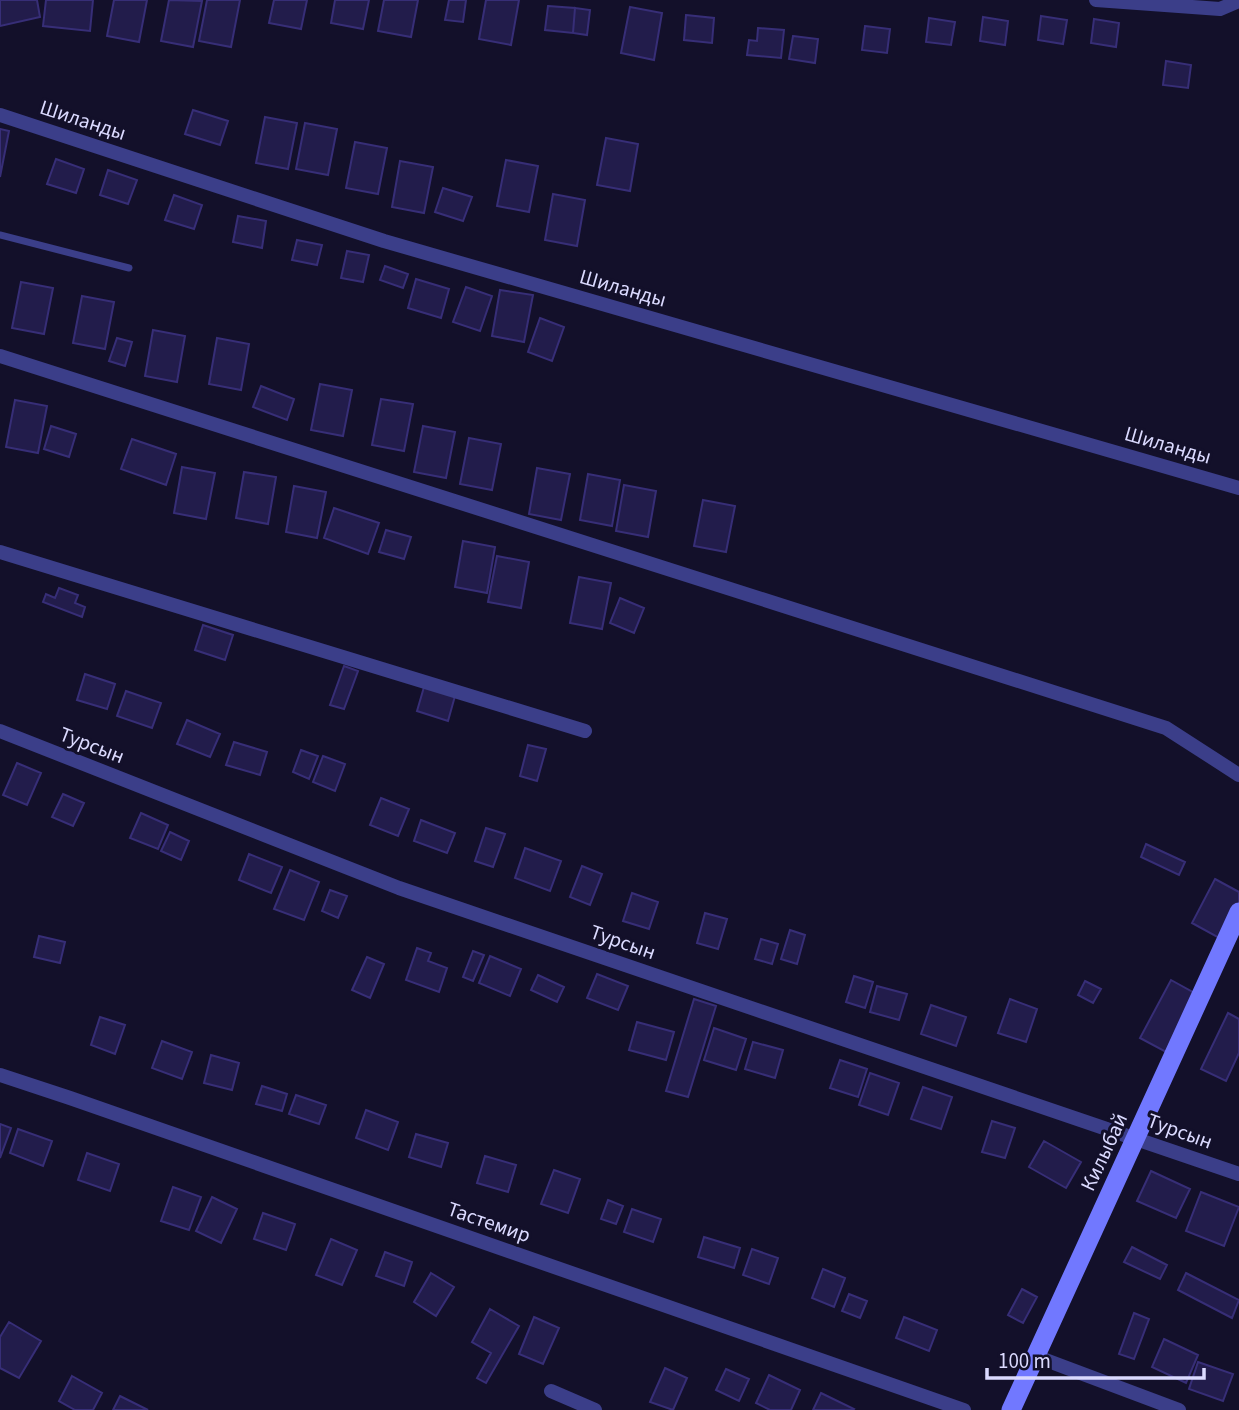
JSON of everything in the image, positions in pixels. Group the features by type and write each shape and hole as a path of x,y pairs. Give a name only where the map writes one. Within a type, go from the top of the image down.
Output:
{"street":[{"path":"1096,0 1220,9 1239,1"},
{"name":"Шиланды","path":"0,115 384,241 1239,488"},
{"path":"0,356 1166,728 1239,775"},
{"path":"0,552 585,731"},
{"name":"Турсын","path":"0,731 399,888 1239,1174"},
{"name":"Килыбай","path":"1011,1410 1239,912"},
{"name":"Тастемир","path":"0,1075 964,1410"},
{"path":"1035,1356 1179,1410"},
{"path":"551,1391 595,1410"}],"lane":[{"path":"0,236 129,268"}],"building":[{"path":"0,0 37,0 40,17 0,26"},
{"path":"46,0 93,0 90,31 43,26"},
{"path":"114,0 147,0 139,42 107,36"},
{"path":"169,0 202,1 193,47 161,41"},
{"path":"207,0 240,0 231,47 199,41"},
{"path":"274,0 307,0 301,29 269,23"},
{"path":"335,0 369,0 363,29 331,23"},
{"path":"384,0 418,0 411,37 378,31"},
{"path":"449,0 466,0 463,22 445,20"},
{"path":"486,0 519,0 511,45 479,39"},
{"path":"548,6 575,8 573,33 545,30"},
{"path":"630,7 662,13 654,60 621,53"},
{"path":"575,8 590,10 587,35 573,33"},
{"path":"686,15 714,18 712,43 684,40"},
{"path":"1041,16 1067,20 1063,44 1038,40"},
{"path":"983,17 1008,21 1005,45 980,41"},
{"path":"929,18 955,22 951,45 926,42"},
{"path":"1094,19 1119,23 1116,47 1091,43"},
{"path":"865,26 890,29 887,53 862,50"},
{"path":"758,28 784,30 781,58 747,55 749,40 757,41"},
{"path":"793,36 818,39 815,63 789,59"},
{"path":"1166,61 1191,65 1188,88 1163,85"},
{"path":"193,110 228,121 220,145 185,134"},
{"path":"265,117 297,123 288,169 256,163"},
{"path":"305,123 337,129 328,175 296,169"},
{"path":"0,129 9,131 0,177"},
{"path":"606,138 638,144 630,191 597,185"},
{"path":"355,142 387,148 378,194 346,188"},
{"path":"56,159 84,169 76,193 47,184"},
{"path":"506,160 538,166 529,212 497,206"},
{"path":"400,161 433,167 424,213 392,207"},
{"path":"108,170 137,180 128,204 100,195"},
{"path":"443,188 472,197 463,221 435,212"},
{"path":"553,194 585,200 577,246 545,240"},
{"path":"174,195 202,205 194,229 165,220"},
{"path":"238,216 266,221 262,248 233,242"},
{"path":"297,240 322,245 317,265 292,260"},
{"path":"347,251 369,255 363,282 341,278"},
{"path":"385,266 408,274 403,288 380,280"},
{"path":"416,279 449,289 441,318 408,308"},
{"path":"21,282 53,288 44,334 12,328"},
{"path":"466,287 492,296 480,331 453,322"},
{"path":"500,290 533,295 524,342 492,336"},
{"path":"82,296 114,302 105,349 73,343"},
{"path":"540,318 564,327 552,361 528,352"},
{"path":"153,330 185,336 177,382 145,376"},
{"path":"117,338 132,342 125,366 109,361"},
{"path":"217,338 249,344 241,390 209,384"},
{"path":"320,384 352,390 343,436 311,430"},
{"path":"261,386 294,399 287,420 253,407"},
{"path":"381,399 413,404 404,451 372,445"},
{"path":"15,400 47,406 38,453 6,447"},
{"path":"51,426 76,434 69,457 44,449"},
{"path":"423,426 455,432 446,478 414,472"},
{"path":"469,438 501,444 492,490 460,484"},
{"path":"132,439 176,454 166,485 121,469"},
{"path":"182,467 215,473 206,519 174,513"},
{"path":"537,468 570,474 561,520 529,514"},
{"path":"244,472 276,477 268,524 236,518"},
{"path":"588,474 620,480 612,526 580,520"},
{"path":"624,485 656,491 648,537 616,531"},
{"path":"294,486 326,492 317,538 286,532"},
{"path":"703,500 735,506 726,552 694,546"},
{"path":"334,508 379,523 368,554 324,538"},
{"path":"386,530 411,537 404,559 379,552"},
{"path":"463,541 495,547 487,593 455,587"},
{"path":"497,556 529,562 521,608 488,602"},
{"path":"579,577 611,583 602,629 570,623"},
{"path":"59,588 78,595 75,603 85,607 82,617 43,602 46,594 55,598"},
{"path":"620,598 644,608 634,633 610,623"},
{"path":"203,625 233,635 225,660 195,650"},
{"path":"344,666 358,671 344,709 330,705"},
{"path":"85,674 115,684 107,709 77,700"},
{"path":"424,687 455,696 448,721 417,711"},
{"path":"126,691 161,703 152,728 117,716"},
{"path":"187,720 220,734 210,757 177,744"},
{"path":"234,742 267,752 260,775 226,765"},
{"path":"528,745 546,749 537,781 520,776"},
{"path":"301,750 318,756 309,779 293,772"},
{"path":"323,756 345,764 335,791 313,782"},
{"path":"17,763 41,773 27,805 3,795"},
{"path":"63,794 84,803 73,826 52,817"},
{"path":"381,798 409,809 398,836 370,825"},
{"path":"141,813 168,825 158,849 130,838"},
{"path":"421,820 455,833 447,853 414,841"},
{"path":"486,828 505,834 493,867 475,861"},
{"path":"170,832 189,841 181,860 161,851"},
{"path":"1146,844 1185,862 1179,875 1141,857"},
{"path":"525,848 561,861 550,891 515,878"},
{"path":"249,854 282,867 271,893 239,880"},
{"path":"582,866 602,874 590,905 570,897"},
{"path":"290,870 319,882 304,920 274,909"},
{"path":"1215,879 1239,892 1239,905 1221,939 1192,923"},
{"path":"330,890 347,896 338,918 322,911"},
{"path":"632,893 658,902 649,929 623,921"},
{"path":"705,913 727,919 718,949 697,943"},
{"path":"790,930 805,935 797,964 781,959"},
{"path":"39,936 65,942 60,963 34,957"},
{"path":"761,939 778,944 772,964 755,959"},
{"path":"417,948 431,953 428,961 447,968 439,992 406,980"},
{"path":"473,951 484,955 473,981 463,977"},
{"path":"490,956 521,969 510,996 479,983"},
{"path":"367,957 384,964 370,998 352,990"},
{"path":"597,974 628,986 618,1010 587,998"},
{"path":"538,975 564,987 557,1002 531,990"},
{"path":"854,976 873,982 865,1008 846,1002"},
{"path":"1171,980 1198,995 1166,1052 1140,1038"},
{"path":"1085,981 1101,989 1093,1003 1078,995"},
{"path":"877,986 907,994 899,1020 870,1012"},
{"path":"694,999 716,1006 688,1097 666,1091"},
{"path":"1010,999 1037,1009 1026,1042 998,1033"},
{"path":"931,1005 966,1017 956,1046 921,1034"},
{"path":"1228,1013 1239,1019 1239,1053 1226,1081 1201,1069"},
{"path":"100,1017 125,1025 115,1054 91,1045"},
{"path":"637,1022 674,1032 666,1060 629,1050"},
{"path":"714,1028 746,1039 736,1070 704,1060"},
{"path":"162,1041 192,1052 182,1079 152,1068"},
{"path":"753,1042 783,1050 775,1078 745,1069"},
{"path":"211,1055 239,1063 232,1090 204,1083"},
{"path":"840,1060 867,1069 858,1097 830,1088"},
{"path":"870,1073 899,1083 888,1115 859,1105"},
{"path":"262,1086 287,1094 282,1111 256,1104"},
{"path":"923,1087 952,1097 941,1129 911,1119"},
{"path":"296,1095 326,1105 319,1124 289,1114"},
{"path":"366,1110 398,1122 388,1150 356,1138"},
{"path":"992,1121 1015,1128 1005,1158 982,1152"},
{"path":"0,1124 11,1128 0,1158"},
{"path":"18,1129 52,1141 43,1166 10,1153"},
{"path":"416,1134 448,1143 441,1167 409,1157"},
{"path":"1044,1141 1081,1162 1066,1188 1029,1167"},
{"path":"87,1153 119,1164 110,1191 78,1180"},
{"path":"485,1156 516,1165 508,1192 477,1183"},
{"path":"554,1170 580,1179 568,1213 541,1204"},
{"path":"1151,1171 1190,1189 1176,1218 1137,1201"},
{"path":"173,1187 201,1197 189,1230 161,1221"},
{"path":"1201,1192 1239,1207 1224,1246 1186,1231"},
{"path":"212,1197 237,1209 221,1243 196,1231"},
{"path":"608,1200 623,1206 616,1224 601,1219"},
{"path":"632,1209 661,1219 653,1242 624,1232"},
{"path":"263,1213 295,1224 286,1250 254,1239"},
{"path":"704,1237 740,1248 734,1268 698,1257"},
{"path":"331,1239 357,1250 342,1285 316,1275"},
{"path":"1132,1247 1167,1265 1160,1279 1124,1262"},
{"path":"752,1249 778,1258 769,1284 743,1275"},
{"path":"385,1252 412,1262 404,1286 376,1276"},
{"path":"823,1269 845,1278 834,1307 812,1298"},
{"path":"431,1273 454,1287 436,1316 414,1302"},
{"path":"1186,1273 1239,1300 1232,1318 1178,1290"},
{"path":"1022,1289 1037,1297 1023,1323 1008,1315"},
{"path":"849,1294 867,1301 860,1318 842,1311"},
{"path":"490,1309 519,1326 486,1383 477,1378 491,1353 472,1342"},
{"path":"1134,1313 1149,1319 1134,1359 1119,1354"},
{"path":"534,1317 559,1328 543,1364 519,1354"},
{"path":"904,1317 937,1330 929,1351 896,1338"},
{"path":"9,1322 41,1341 19,1378 0,1368 0,1337"},
{"path":"1164,1339 1198,1355 1186,1383 1152,1367"},
{"path":"1198,1362 1233,1374 1223,1401 1189,1389"},
{"path":"665,1368 687,1378 673,1410 650,1402"},
{"path":"726,1369 749,1379 739,1401 716,1390"},
{"path":"769,1375 800,1390 791,1410 770,1410 756,1403"},
{"path":"72,1376 102,1393 93,1410 75,1410 59,1401"},
{"path":"821,1393 854,1409 813,1410"},
{"path":"120,1396 148,1410 113,1410"}]}
